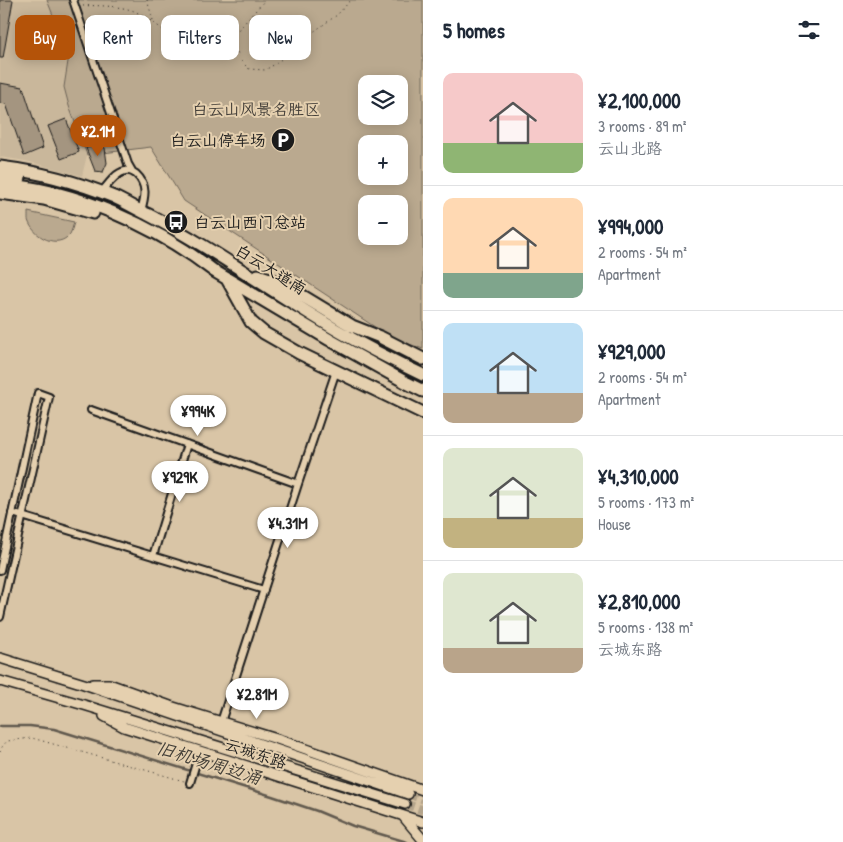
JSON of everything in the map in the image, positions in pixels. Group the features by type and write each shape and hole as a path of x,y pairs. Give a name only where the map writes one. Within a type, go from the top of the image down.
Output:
{"highway":[{"name":"白云大道南","path":"0,168 74,182 125,202 176,229 342,333 423,375"},
{"name":"白云大道南","path":"0,176 101,192"},
{"name":"白云大道南","path":"0,184 24,186 62,195 94,205 140,225 170,241 226,278 330,340 407,384 423,391"},
{"name":"白云大道南","path":"0,193 44,199 81,209 116,222 140,225"},
{"path":"237,267 281,283 352,326 380,337 423,359"},
{"path":"226,278 251,322 264,333 299,353 423,413"}],"main road":[{"name":"云城东路","path":"0,658 84,684 408,794"},
{"name":"云城东路","path":"0,681 406,804"},
{"name":"云城东路","path":"84,684 109,684 170,706 280,740 423,790"},
{"path":"0,690 16,686"},
{"name":"云城东路","path":"84,705 124,727 199,754 271,774 423,822"},
{"path":"403,816 420,837"}],"street":[{"path":"74,3 128,164 143,182 145,195 141,211"},
{"path":"101,192 123,171 132,171"},
{"path":"221,722 336,371"},
{"path":"0,570 38,393 49,397 0,617"},
{"path":"92,410 298,484"},
{"path":"153,556 187,444"},
{"path":"12,513 264,590"},
{"path":"190,783 199,754"}],"path":[{"path":"146,0 153,21"},
{"path":"239,29 265,0"},
{"path":"239,58 249,69 265,70 277,63 302,40 337,15 351,0"},
{"path":"74,3 132,10 153,21 161,28"},
{"path":"0,752 7,741 32,738 190,783"}],"shaded area":[{"path":"0,0 47,0 53,15 15,15 15,60 68,60 64,87 87,155 82,176 26,161 0,157"}],"green space":[{"name":"白云山风景名胜区","path":"47,0 423,0 423,349 390,337 184,201 151,147 87,155 64,87 68,60 75,60 75,15 53,15"},
{"path":"28,212 74,222 70,234 65,239 59,241 53,241 40,236 35,232 28,220"}],"building":[{"path":"0,0 13,0 3,58 0,58"},
{"path":"0,83 23,87 43,148 24,156 6,104 0,103"},
{"path":"66,119 79,152 61,159 48,126"},
{"path":"99,144 105,148 107,163 103,172 95,171 86,148"}],"waterway":[{"name":"旧机场周边涌","path":"0,726 30,726 54,729 272,796 317,811 353,826 407,842"}],"tunnel":[{"path":"408,794 423,799"},
{"path":"405,804 423,810"}],"place":[{"name":"白云山停车场","path":"283,140"},
{"name":"白云山西门总站","path":"176,222"}]}
